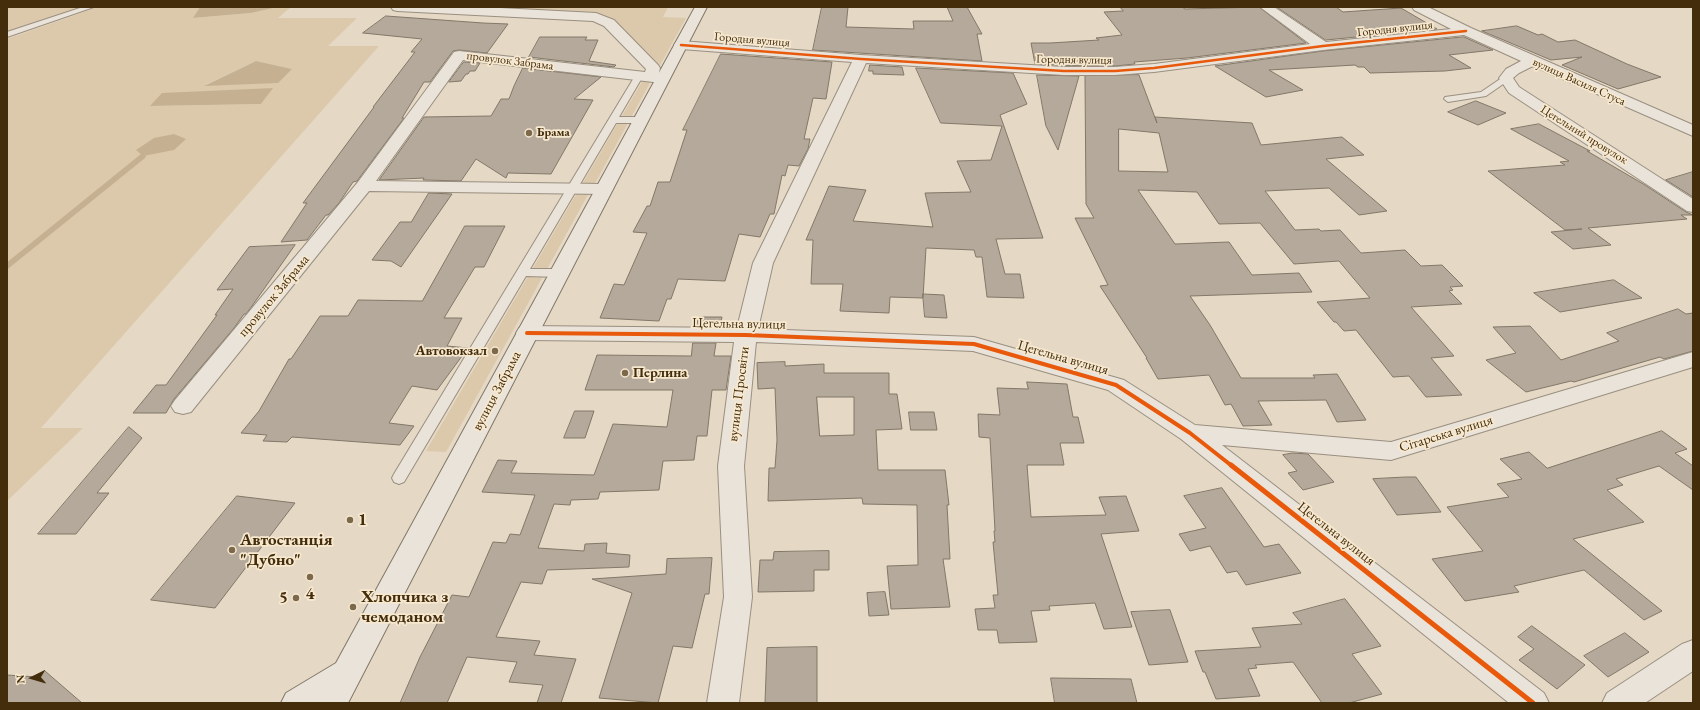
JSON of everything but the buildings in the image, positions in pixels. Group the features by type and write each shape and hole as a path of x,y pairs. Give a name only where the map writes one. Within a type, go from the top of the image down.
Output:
{"street":[{"path":"397,7 575,15 596,18 610,23 653,68 651,77"},
{"name":"вулиця Забрама","path":"331,703 641,120 651,77 681,44 701,7"},
{"path":"1266,7 1324,46"},
{"name":"вулиця Василя Стуса","path":"1418,7 1532,61 1693,131"},
{"name":"Городня вулиця","path":"681,44 861,59 1064,71 1115,71 1154,68 1324,46 1466,31"},
{"name":"провулок Забрама","path":"183,406 364,186 459,55 651,77"},
{"name":"вулиця Просвіти","path":"723,703 738,597 731,466 746,335 763,263 861,59"},
{"path":"1506,78 1512,71 1532,61"},
{"name":"Цегельний провулок","path":"1506,78 1514,90 1527,100 1693,207"},
{"path":"364,186 604,189"},
{"name":"Цегельна вулиця","path":"528,333 746,335 974,344 1116,385 1190,433 1533,703"},
{"name":"Сітарська вулиця","path":"1190,433 1391,451 1693,359"},
{"path":"1618,703 1693,654"},
{"path":"297,703 347,673"}],"lane":[{"path":"7,35 90,7"},
{"path":"399,478 613,120 651,77"},
{"path":"1448,99 1483,94 1506,78"},
{"path":"613,120 641,120"},
{"path":"522,272 560,273"}],"shaded area":[{"path":"7,7 83,7 7,33"},
{"path":"98,7 200,7 194,18 251,13 278,7 291,7 278,18 357,18 328,46 379,46 41,428 83,428 7,501 7,39","holes":["256,61 292,69 205,85","272,88 261,104 150,106"]},
{"path":"200,7 278,7 251,13 193,18"},
{"path":"446,7 668,7 663,17 686,18 659,67 615,22"},
{"path":"256,61 292,69 278,83 204,86"},
{"path":"643,80 651,81 593,187 581,186"},
{"path":"273,88 261,104 150,106 162,93"},
{"path":"174,134 186,139 174,150 143,156 136,150 154,138"},
{"path":"578,191 590,191 446,452 426,451"}],"waterway":[{"path":"7,266 143,156"}],"cycle path":[{"path":"681,45 861,59 1064,71 1115,71 1154,68 1323,46 1466,31"},
{"path":"527,333 746,335 974,344 1116,385 1190,433 1533,703"}],"place":[{"name":"Брама","path":"529,133"},
{"name":"Автовокзал","path":"495,351"},
{"name":"Перлина","path":"625,373"},
{"name":"1","path":"350,520"},
{"name":"Автостанція \"Дубно\"","path":"232,550"},
{"name":"4","path":"310,577"},
{"name":"5","path":"296,598"},
{"name":"Хлопчика з чемоданом","path":"353,607"}]}
